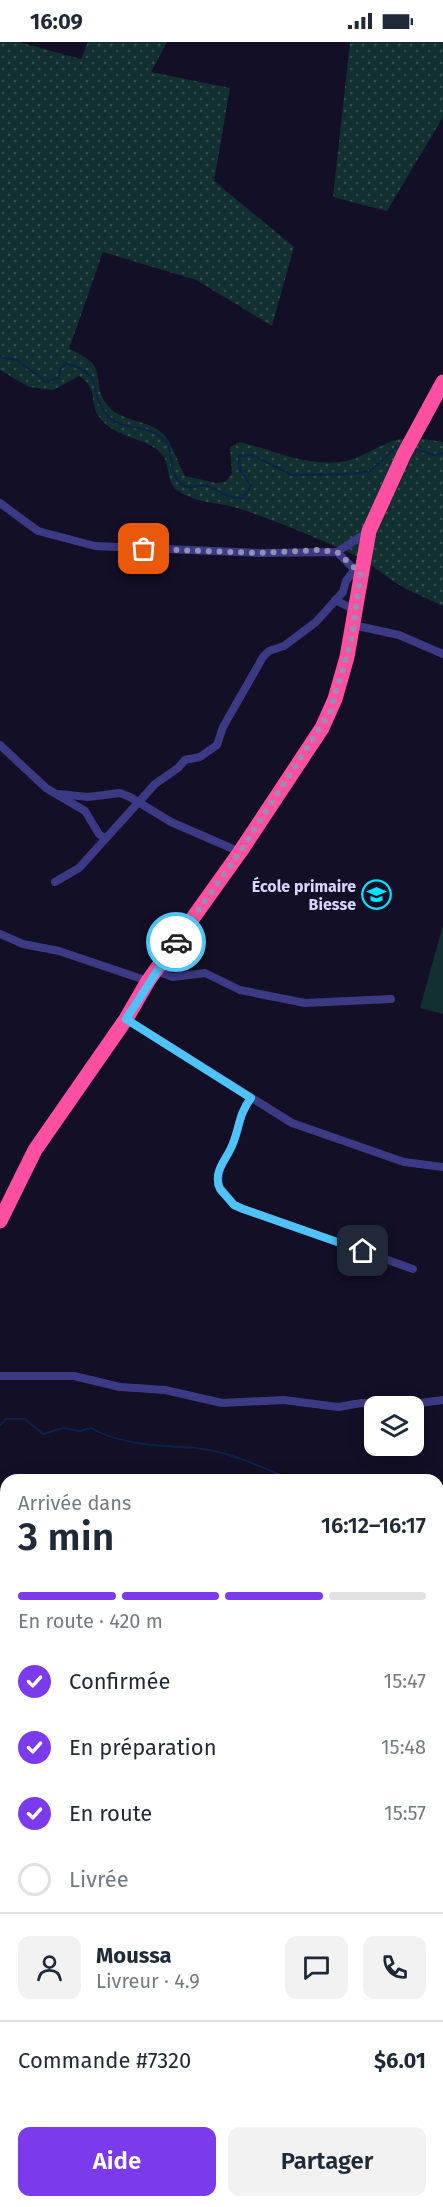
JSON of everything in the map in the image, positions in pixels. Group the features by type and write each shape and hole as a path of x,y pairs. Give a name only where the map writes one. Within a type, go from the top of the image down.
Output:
{"highway":[{"path":"0,1221 35,1150 126,1019 152,976 240,852 330,712 348,657 358,572 369,531 404,454 443,382"}],"street":[{"path":"0,503 38,531 95,546 260,553 318,550 337,552 358,572 346,581 343,592 316,622 294,639 263,657 223,728 217,745 200,757 185,760 178,768 155,784 79,868 55,882"},
{"path":"337,552 369,531"},
{"path":"335,600 354,618 443,654"},
{"path":"0,746 46,788 84,811 104,838"},
{"path":"59,794 88,797 120,793 171,822 240,852"},
{"path":"0,934 22,944 59,951 152,976 173,977 206,973 240,990 305,1003 391,999"},
{"path":"126,1019 292,1123 404,1162 443,1167"},
{"path":"251,1098 241,1111 232,1144 223,1158 219,1172 218,1185 229,1199 243,1209 413,1269"},
{"path":"0,1376 74,1376 120,1387 165,1390 222,1403 256,1404 284,1400 338,1407 361,1403 405,1405 443,1400"}],"green space":[{"path":"0,42 19,42 81,59 88,42 167,42 151,72 230,88 214,181 294,247 272,326 196,280 103,252 69,349 91,362 98,374 102,397 113,411 155,428 165,436 185,476 216,483 225,482 232,474 230,447 240,442 301,460 327,463 348,460 389,442 402,439 443,442 443,606 406,589 363,560 334,546 234,507 198,500 178,491 171,482 163,455 152,446 120,433 106,424 97,412 92,391 79,376 53,390 29,387 0,370"},
{"path":"350,42 443,42 443,117 387,211 333,197"},
{"path":"443,925 443,1014 420,1008"}],"waterway":[{"path":"0,357 17,360 46,382 59,378 60,369 66,363 79,368 93,380 98,400 113,421 148,430 168,443 173,470 178,481 191,487 208,486 231,497 243,498 251,486 240,470 239,456 252,455 292,475 348,474 369,472 395,448 400,447"},
{"path":"414,449 434,455 443,453"},
{"path":"0,1425 6,1419 25,1419 43,1434 63,1428 80,1431 91,1428 129,1441 220,1452 278,1474"}],"way so far":[{"path":"144,549 260,553 318,550 337,552 343,555 361,574 348,657 330,712 318,734 240,852 176,942"}],"place":[{"name":"École primaire Biesse","path":"377,895"}],"route":[{"path":"176,942 148,981 126,1019 251,1098 241,1111 230,1152 221,1162 218,1185 220,1189 234,1205 243,1209 363,1251"}]}
